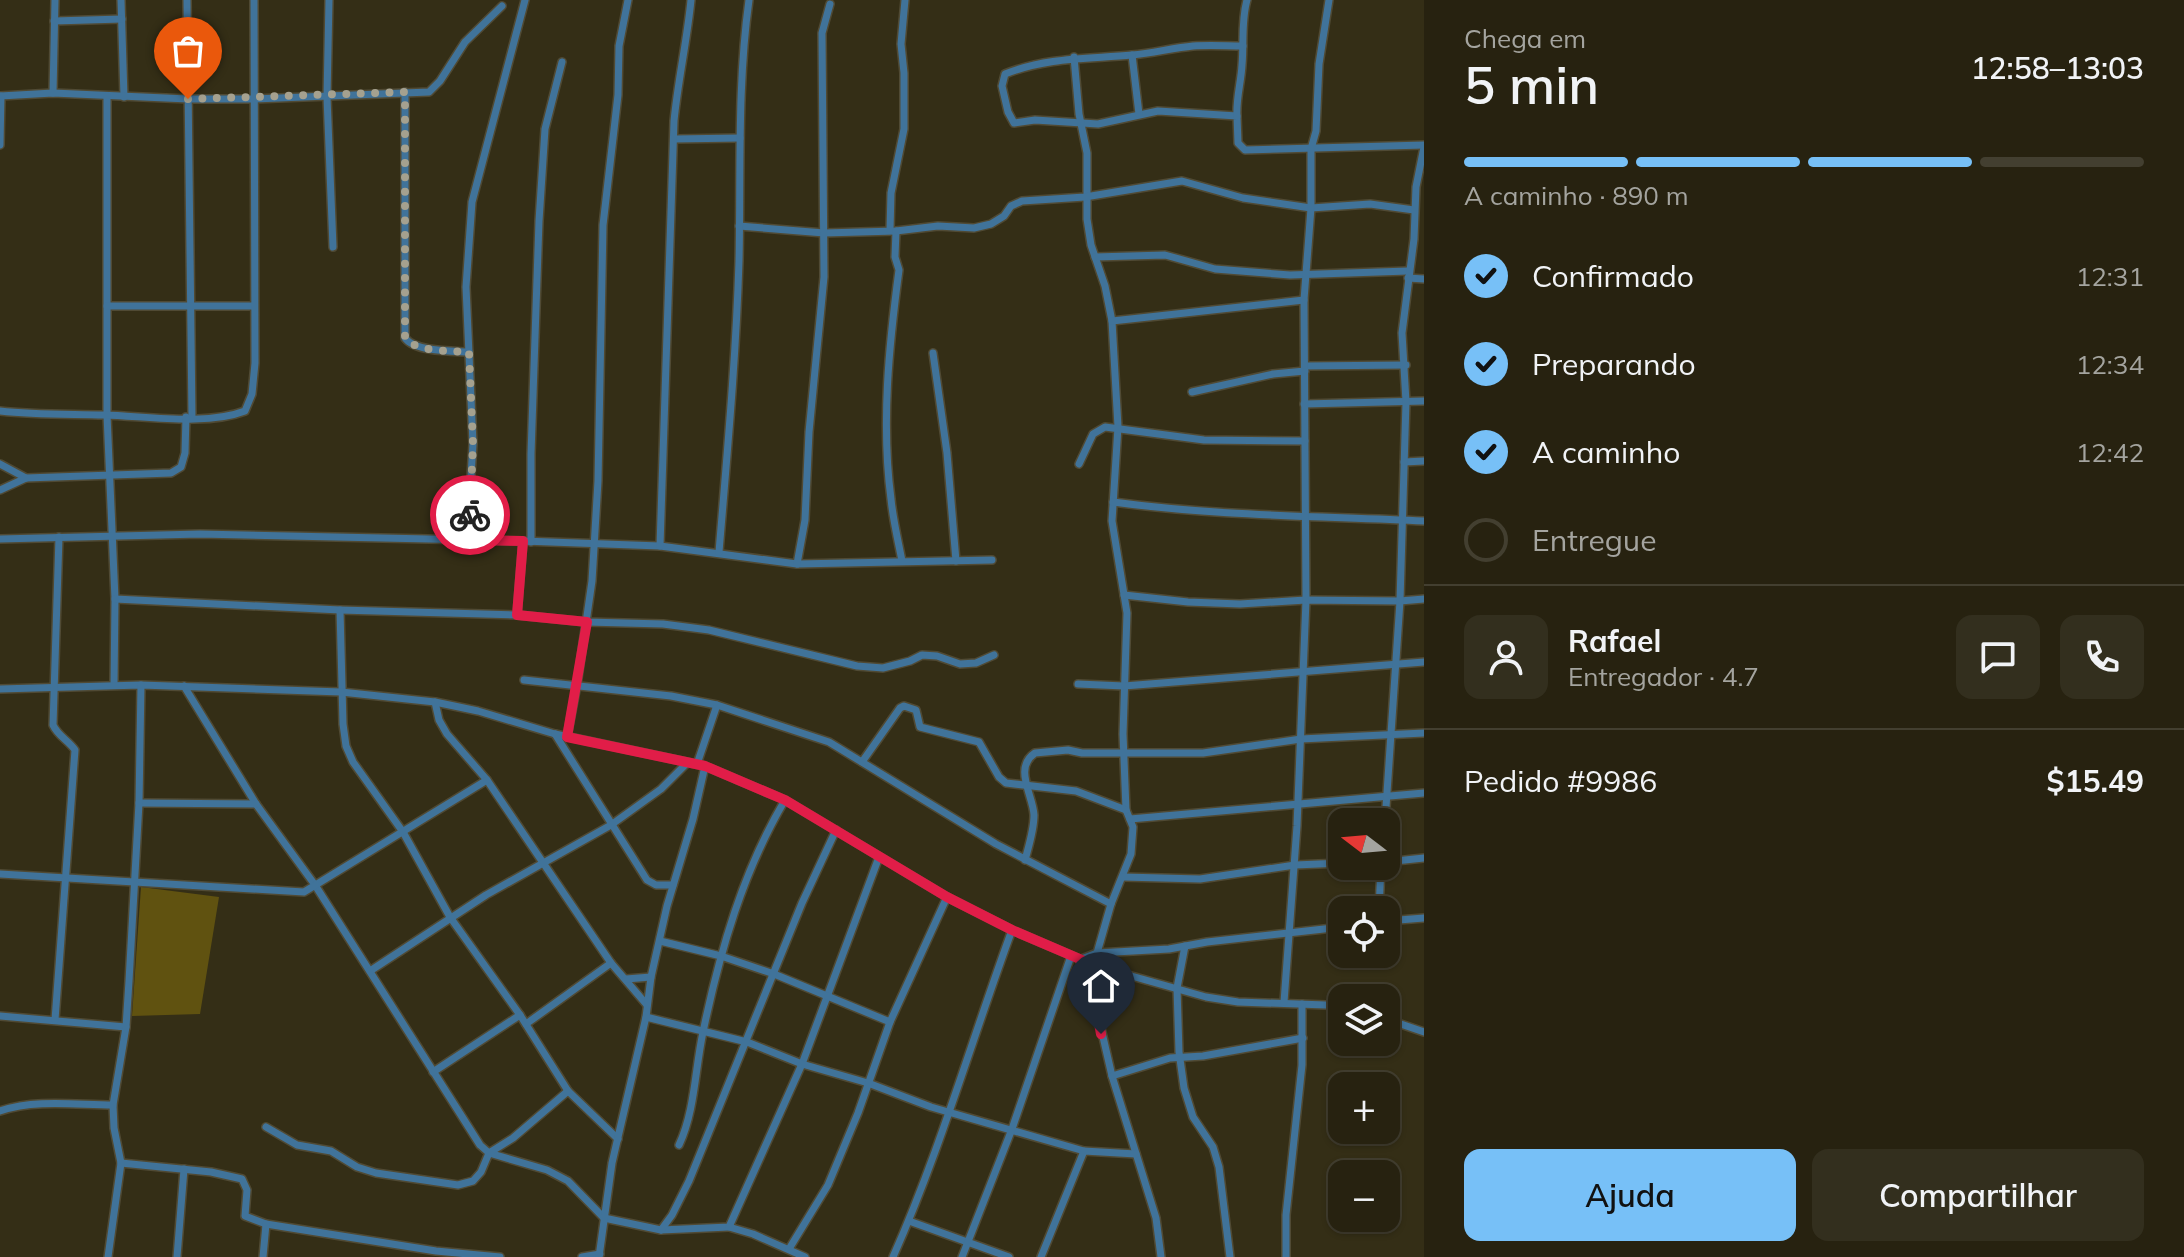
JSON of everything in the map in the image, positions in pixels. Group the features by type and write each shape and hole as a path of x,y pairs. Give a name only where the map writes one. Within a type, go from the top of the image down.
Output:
{"street":[{"path":"53,93 55,0"},
{"path":"121,0 124,97"},
{"path":"0,490 26,478 171,473 181,467 189,418 187,0"},
{"path":"0,411 31,415 189,418 229,417 245,411 252,394 254,306 254,0"},
{"path":"329,0 327,97 333,247"},
{"path":"467,540 473,444 466,287 472,202 525,0"},
{"path":"567,737 587,622 594,543 603,225 618,95 619,46 628,0"},
{"path":"660,546 674,139 678,86 687,49 691,0"},
{"path":"719,552 732,398 740,138 749,0"},
{"path":"902,561 891,499 887,451 889,358 899,270 895,257 891,193 904,129 901,44 905,0"},
{"path":"1247,0 1241,74 1236,95 1238,143 1245,150 1424,146 1414,210 1414,239 1402,333 1406,402 1400,601 1386,808"},
{"path":"1284,1002 1295,865 1306,600 1304,300 1311,208 1311,149 1316,131 1319,64 1329,0"},
{"path":"797,564 807,494 809,432 821,319 824,233 822,33 830,4"},
{"path":"0,145 1,96 53,93 252,99 429,92 446,73 465,42 502,6"},
{"path":"54,21 122,19"},
{"path":"1237,116 1170,111 1083,125 1035,120 1014,123 1002,86 1005,74 1040,62 1197,46 1243,46"},
{"path":"1132,55 1139,114"},
{"path":"1074,57 1079,114 1087,153 1085,197 1091,245 1105,286 1112,321 1118,427 1114,539 1127,629 1122,723 1126,810 1133,827 1131,854 1111,904 1097,953 1095,1002 1112,1076 1156,1218 1161,1257"},
{"path":"517,615 527,541 545,129 562,62"},
{"path":"405,92 405,338 411,345 469,352"},
{"path":"107,96 107,415 115,599 114,685"},
{"path":"674,139 740,138"},
{"path":"739,226 824,233 938,226 974,228 991,224 1004,216 1011,206 1022,201 1085,197 1182,181 1243,198 1311,208 1370,204 1414,210"},
{"path":"1414,239 1424,239"},
{"path":"1095,257 1165,255 1215,269 1290,275 1408,275 1424,279"},
{"path":"1112,321 1304,300"},
{"path":"107,306 254,306"},
{"path":"933,353 947,453 956,561"},
{"path":"1192,392 1305,368 1406,365"},
{"path":"1304,404 1424,401"},
{"path":"1079,464 1093,434 1105,427 1204,440 1305,441"},
{"path":"1404,462 1424,461"},
{"path":"0,464 26,478"},
{"path":"1113,502 1307,518 1424,521"},
{"path":"0,539 112,534 527,541 660,546 797,564 992,560"},
{"path":"55,1020 75,750 58,735 53,725 59,537"},
{"path":"1124,595 1240,604 1424,599"},
{"path":"115,599 663,624 709,630 857,666 883,668 922,655 937,656 960,664 976,663 994,655"},
{"path":"340,610 341,692 346,746 353,762 403,832 450,917 520,1015 568,1091 618,1139"},
{"path":"1078,684 1124,686 1424,662"},
{"path":"524,680 671,696 717,705 829,742 1025,860 1111,904"},
{"path":"0,689 141,685 341,692 435,702 502,717 567,737 701,765 785,800 947,897 1012,930 1096,966 1206,997 1238,1002 1328,1007"},
{"path":"108,1257 121,1163 113,1105 126,1027 139,803 141,685"},
{"path":"184,686 256,804 315,885 480,1145 489,1153 547,1170 568,1181 604,1218 661,1230 740,1229 805,1257"},
{"path":"435,702 439,720 447,734 487,780 611,963 647,1005"},
{"path":"582,1257 599,1255 618,1139 646,1017 651,977 693,819 701,765 717,705"},
{"path":"862,762 904,706 916,710 920,727 979,742 999,777 1006,783 1076,791 1126,810"},
{"path":"1025,860 1034,817 1033,801 1026,786 1026,764 1035,753 1068,750 1125,754 1203,753 1301,739 1424,733"},
{"path":"555,734 647,880 656,885 673,885"},
{"path":"370,971 450,917 611,825 661,789 687,763"},
{"path":"0,874 304,892 487,780"},
{"path":"1130,819 1424,793"},
{"path":"679,1145 687,1127 703,1030 721,956 756,855 785,800"},
{"path":"139,803 256,804"},
{"path":"661,1230 689,1181 836,830"},
{"path":"729,1227 802,1064 879,857"},
{"path":"1400,861 1424,858"},
{"path":"1123,877 1200,879 1295,865 1328,864"},
{"path":"789,1249 828,1185 890,1022 947,897"},
{"path":"1400,920 1424,918"},
{"path":"1075,958 1097,953 1169,949 1328,929"},
{"path":"893,1257 950,1111 983,1006 1012,930"},
{"path":"660,941 721,956 774,974 890,1022"},
{"path":"1185,946 1177,988 1179,1057 1193,1117 1213,1147 1219,1167 1230,1257"},
{"path":"962,1257 1075,958"},
{"path":"526,1024 611,963"},
{"path":"626,979 651,977"},
{"path":"1286,1257 1286,1215 1303,1038 1302,1004"},
{"path":"433,1072 520,1015"},
{"path":"0,1016 126,1027"},
{"path":"646,1017 747,1042 802,1064 868,1083 931,1107 1084,1151 1136,1154"},
{"path":"1400,1024 1424,1032"},
{"path":"1112,1076 1150,1062 1303,1038"},
{"path":"266,1127 297,1145 331,1151 357,1167 376,1173 458,1185 473,1181 481,1172 489,1153 513,1138 568,1091"},
{"path":"0,1111 41,1104 113,1105"},
{"path":"1041,1257 1084,1151"},
{"path":"121,1163 211,1172 242,1179 247,1190 245,1216 266,1224 436,1251 500,1257"},
{"path":"177,1257 184,1169"},
{"path":"909,1221 1009,1257"},
{"path":"263,1257 266,1224"}],"shaded area":[{"path":"141,887 219,897 200,1014 132,1016"}],"way so far":[{"path":"188,99 327,97 405,92 405,338 411,345 469,352 473,444 470,515"}],"route":[{"path":"470,515 467,540 523,541 517,615 587,622 567,737 705,766 785,800 947,897 1012,930 1096,966 1095,1002 1101,1034"}]}
